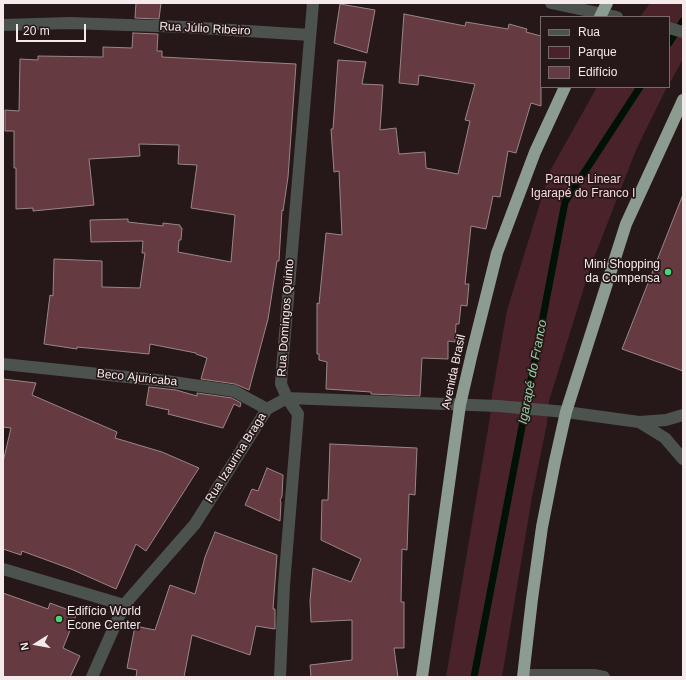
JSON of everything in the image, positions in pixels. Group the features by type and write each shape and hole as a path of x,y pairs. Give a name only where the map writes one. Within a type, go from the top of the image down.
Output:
{"highway":[{"path":"601,16 607,3"},
{"name":"Avenida Brasil","path":"422,677 460,405 497,253 535,152 565,88"},
{"path":"524,676 532,599 542,527 566,412 626,224 683,100"}],"street":[{"name":"Rua Domingos Quinto","path":"280,677 284,585 298,414 281,384 313,3"},
{"path":"552,3 601,16"},
{"name":"Rua Júlio Ribeiro","path":"3,24 70,23 177,26 310,35"},
{"path":"670,28 683,32"},
{"name":"Beco Ajuricaba","path":"3,364 166,381 234,391 268,409"},
{"name":"Rua Izaurina Braga","path":"92,677 124,604 195,524 268,409 288,398 498,406 566,412 639,422"},
{"path":"639,422 666,420 683,415"},
{"path":"639,422 665,438 683,459"},
{"path":"3,569 124,604"},
{"path":"524,676 594,675 604,677"}],"green space":[{"path":"650,3 683,3 683,59 670,82 670,16 641,16"},
{"name":"Parque Linear Igarapé do Franco I","path":"596,88 667,88 636,150 590,268 549,401 547,423 532,497 502,677 446,677 507,310 550,171"}],"building":[{"path":"136,3 161,3 159,19 135,18"},
{"path":"340,4 375,10 367,53 334,43"},
{"path":"404,14 465,26 466,22 508,29 509,24 527,29 526,32 540,36 541,106 531,103 516,153 508,151 500,197 493,196 486,229 471,226 465,284 469,284 467,306 461,305 459,324 456,324 455,342 448,341 448,359 422,358 420,396 371,394 371,392 326,389 327,362 319,360 319,354 317,354 317,303 319,304 326,233 342,235 339,171 334,172 331,129 333,129 338,60 366,62 362,84 383,85 380,130 396,128 399,154 425,152 426,168 458,174 470,121 465,120 475,84 419,75 418,85 399,83"},
{"path":"133,33 158,34 157,51 162,51 162,57 296,64 288,177 283,211 282,210 279,261 277,261 268,319 249,390 235,384 201,379 207,358 196,353 150,344 149,354 77,347 77,349 44,344 50,295 53,296 54,259 102,261 102,287 140,288 145,253 142,253 143,241 91,242 90,220 128,219 128,222 163,226 163,223 180,225 182,228 178,252 231,262 235,215 191,208 197,165 178,164 179,145 139,144 140,156 89,159 94,205 33,211 33,208 16,209 14,131 5,131 5,110 19,111 20,59 38,60 38,56 103,57 103,47 132,48"},
{"name":"Mini Shopping da Compensa","path":"682,197 683,198 683,371 622,349"},
{"path":"3,379 36,383 32,395 117,432 115,438 162,452 199,468 146,551 136,544 116,589 71,569 22,551 21,555 3,549 3,462 11,428 3,427"},
{"path":"149,387 176,390 197,396 197,393 232,398 241,403 240,407 234,404 223,428 168,414 169,410 146,405"},
{"path":"330,444 417,448 415,495 409,494 407,550 402,549 401,602 404,602 404,648 394,648 398,677 311,677 310,665 352,660 352,620 311,622 310,601 313,568 351,582 361,559 321,540 322,500 328,500"},
{"path":"267,468 283,475 282,496 280,501 280,521 245,505 252,489 258,491"},
{"path":"215,532 277,555 273,609 275,609 275,629 256,626 250,655 192,635 184,677 136,677 137,670 127,668 135,626 155,630 170,585 195,594 205,557"},
{"path":"3,593 48,609 50,603 77,613 63,648 80,656 70,677 3,677"}],"waterway":[{"name":"Igarapé do Franco","path":"670,41 683,21"},
{"name":"Igarapé do Franco","path":"474,677 565,202 639,88"}],"place":[{"name":"Mini Shopping da Compensa","path":"668,272"},
{"name":"Edifício World Econe Center","path":"59,619"}]}
